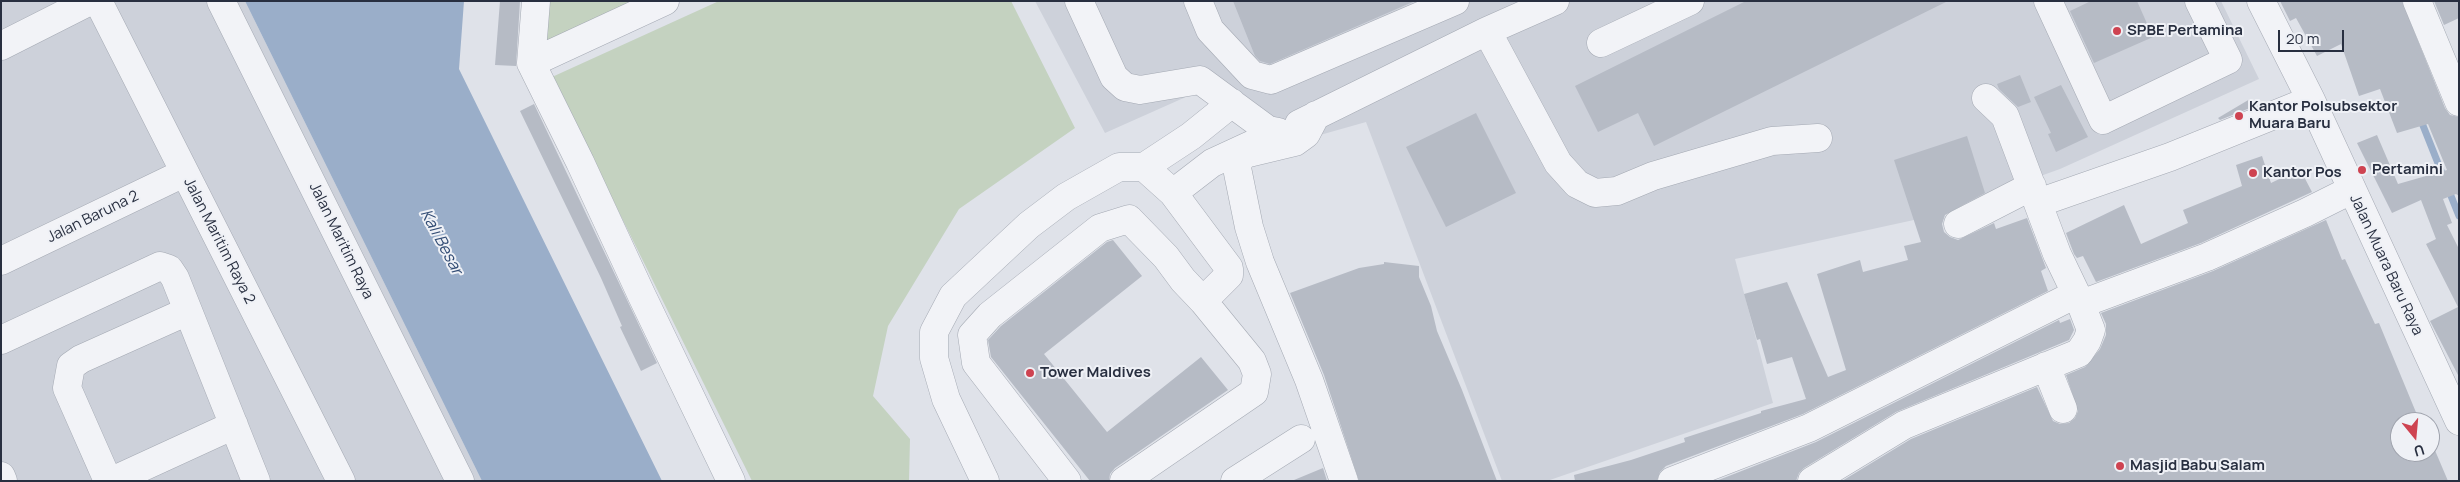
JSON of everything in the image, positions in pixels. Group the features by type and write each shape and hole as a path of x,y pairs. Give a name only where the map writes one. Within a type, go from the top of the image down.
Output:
{"street":[{"path":"1,46 90,1"},
{"name":"Jalan Maritim Raya 2","path":"98,1 341,481"},
{"name":"Jalan Maritim Raya","path":"221,1 460,481"},
{"path":"536,1 531,63 732,481"},
{"path":"531,63 665,1"},
{"path":"1078,1 1114,77 1125,87 1140,90 1200,80 1268,130 1278,132"},
{"path":"1198,1 1210,30 1252,75 1271,80 1455,1"},
{"path":"1173,193 1212,163 1316,115 1487,31 1555,1"},
{"path":"1601,44 1690,1"},
{"path":"2048,1 2103,120 2228,60 2199,1"},
{"name":"Jalan Muara Baru Raya","path":"2261,1 2310,100 2459,421"},
{"path":"2417,1 2452,64 2459,102"},
{"path":"1487,31 1558,163 1576,184 1595,194 1616,192 1653,176 1772,141 1818,138"},
{"path":"1812,481 1904,425 2079,353 2088,341 2091,330 2079,299 2057,254 2005,116 1986,98"},
{"path":"1958,224 2035,195 2170,158 2310,100"},
{"path":"985,481 946,399 934,358 934,332 953,296 1028,225 1066,196 1120,167 1144,167 1191,136 1232,103"},
{"path":"1316,115 1306,134 1295,142 1245,154 1236,163 1249,227 1260,262 1309,380 1344,481"},
{"path":"1144,167 1173,193 1229,268 1229,275 1203,301"},
{"name":"Jalan Baruna 2","path":"1,261 184,173"},
{"path":"1672,481 1809,428 2079,299 2207,257 2306,213 2351,190"},
{"path":"1067,481 976,363 972,335 990,315 1100,228 1128,219 1166,257 1183,280 1203,301 1252,361 1256,374 1254,392 1124,481"},
{"path":"1166,257 1180,235 1195,224"},
{"path":"1,340 160,266 169,268 256,481"},
{"path":"188,311 81,359 72,366 68,388 110,481 234,425"},
{"path":"2046,366 2064,409"},
{"path":"1235,481 1301,439"},
{"path":"1,476 3,481"}],"shaded area":[{"path":"1,1 245,1 482,481 1,481"},
{"path":"1035,1 2221,1 2259,79 2060,169 1923,218 1735,259 1773,403 1547,481 1502,481 1366,122 1267,150 1206,88 1105,133"}],"green space":[{"path":"545,1 638,1 542,47"},
{"path":"719,1 1011,1 1075,128 959,209 888,326 873,396 910,439 909,481 752,481 552,77"}],"water":[{"name":"Kali Besar","path":"245,1 464,1 459,69 662,481 482,481"}],"building":[{"path":"500,1 520,1 516,66 495,65"},
{"path":"1233,1 1415,1 1270,64 1260,61 1255,56"},
{"path":"1746,1 1948,1 1654,146 1638,113 1598,132 1575,86"},
{"path":"2091,1 2137,1 2153,37 2094,63 2070,11"},
{"path":"2280,1 2402,1 2445,108 2450,115 2459,117 2459,196 2456,194 2443,199 2452,223 2447,225 2459,249 2459,377 2430,321 2458,307 2426,244 2436,239 2421,200 2392,213 2357,143 2377,135 2398,184 2447,170 2428,124 2397,133 2380,89 2359,96 2341,44 2317,56 2296,18 2290,21"},
{"path":"2434,1 2459,1 2459,18 2444,25"},
{"path":"2020,75 2031,102 2018,107 1999,89 1997,84"},
{"path":"2061,85 2088,137 2056,152 2048,134 2051,133 2034,97"},
{"path":"2250,99 2255,106 2220,120 2218,118"},
{"path":"534,104 657,363 641,371 620,327 622,326 601,278 520,111"},
{"path":"1476,113 1516,193 1446,227 1406,147"},
{"path":"1967,136 1985,193 1945,215 1942,224 1944,232 1958,240 1994,223 1996,229 2027,218 2046,268 2041,271 2048,291 1803,414 1666,466 1660,472 1657,481 1575,481 1574,475 1631,460 1685,442 1684,438 1761,413 1761,411 1806,399 1792,357 1767,364 1760,339 1757,340 1744,294 1787,282 1828,377 1846,370 1817,274 1860,260 1863,272 1908,260 1904,246 1921,242 1894,160"},
{"path":"2262,156 2271,183 2300,169 2312,192 2201,243 2096,282 2083,256 2077,258 2074,254 2066,233 2124,205 2141,244 2188,223 2183,210 2242,186 2236,165"},
{"path":"2326,220 2342,260 2345,259 2375,324 2379,323 2416,412 2390,412 2390,462 2440,462 2448,481 1842,481 1911,439 2037,387 2053,421 2060,424 2069,423 2075,418 2078,411 2066,375 2085,367 2100,349 2106,335 2106,324 2101,313 2213,271"},
{"name":"Tower Maldives","path":"1113,240 1142,276 1044,354 1107,432 1201,357 1228,390 1115,468 1110,474 1109,481 1090,481 991,357 988,340 1001,326 1107,242"},
{"path":"1384,262 1419,266 1419,277 1431,306 1437,331 1497,481 1359,481 1324,375 1290,293 1359,268 1384,264"},
{"path":"2070,319 2074,330 2069,340 1896,412 1804,468 1799,473 1796,481 1716,481 1816,442 2059,320 2060,323"},
{"path":"1323,468 1327,481 1294,481 1294,480"}],"waterway":[{"path":"2420,118 2459,216"}],"place":[{"name":"SPBE Pertamina","path":"2117,31"},
{"name":"Kantor Polsubsektor Muara Baru","path":"2239,116"},
{"name":"Pertamini","path":"2362,170"},
{"name":"Kantor Pos","path":"2253,173"},
{"name":"Tower Maldives","path":"1030,373"},
{"name":"Masjid Babu Salam","path":"2120,466"}]}
